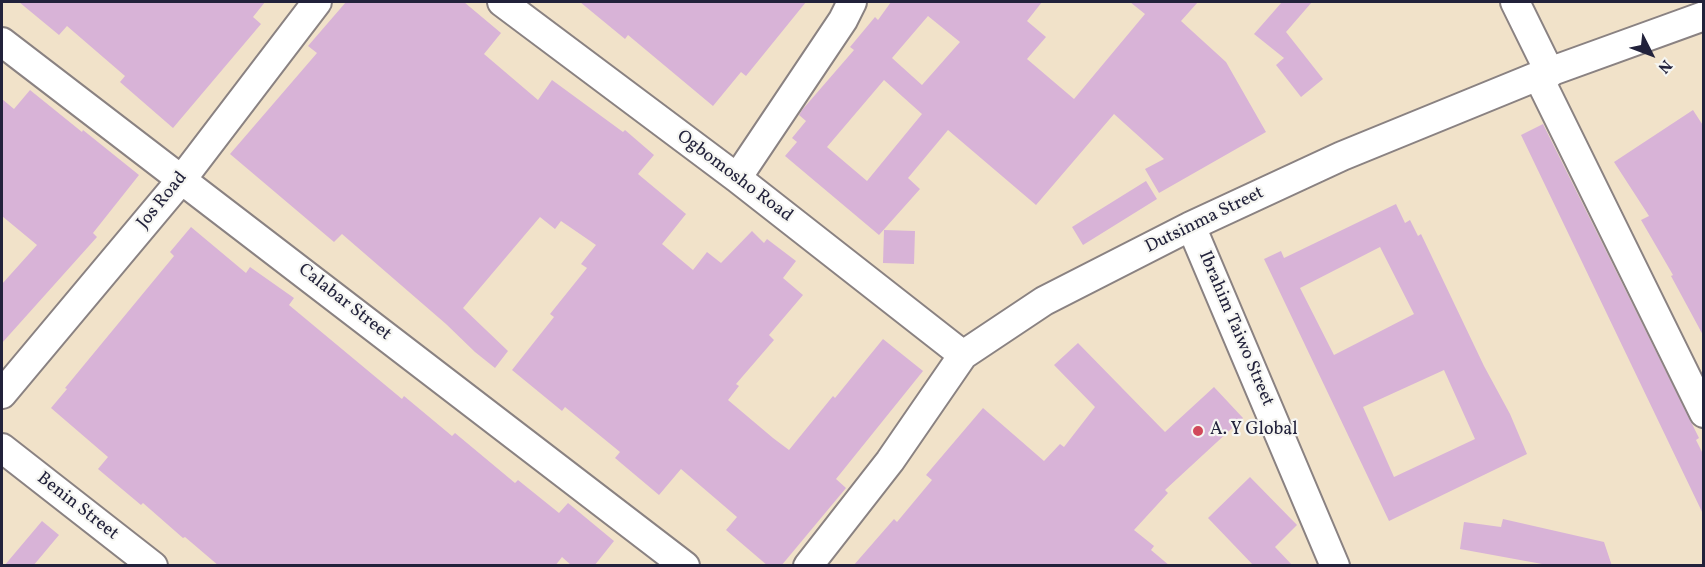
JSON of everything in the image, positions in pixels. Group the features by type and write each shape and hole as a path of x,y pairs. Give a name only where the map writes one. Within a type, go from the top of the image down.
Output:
{"street":[{"name":"Jos Road","path":"2,394 182,179 317,2"},
{"name":"Ogbomosho Road","path":"502,2 737,178 963,355"},
{"path":"737,178 843,20 852,2"},
{"path":"1515,2 1544,74 1704,413"},
{"name":"Dutsinma Street","path":"808,566 890,461 963,355 1044,301 1191,226 1342,156 1544,74 1704,16"},
{"name":"Calabar Street","path":"2,42 685,566"},
{"name":"Ibrahim Taiwo Street","path":"1191,226 1335,566"},
{"name":"Benin Street","path":"2,448 153,566"}],"building":[{"path":"19,2 265,2 253,17 261,24 173,128 120,82 125,76 67,26 59,35"},
{"path":"346,2 464,2 501,33 484,54 538,100 552,80 623,132 625,130 654,155 638,174 686,214 662,244 693,270 707,252 721,263 752,231 764,243 767,239 796,261 783,278 803,295 769,335 774,340 736,384 739,386 728,400 789,450 883,339 923,371 836,479 846,488 781,566 768,566 726,530 737,517 681,469 659,495 615,458 620,452 565,407 562,411 512,370 554,317 550,314 587,268 581,264 596,245 561,221 555,229 540,217 463,308 508,351 495,368 342,234 334,242 230,154 317,53 308,46"},
{"path":"580,2 806,2 746,76 741,72 713,106 628,35 625,39"},
{"path":"891,2 1042,2 1027,21 1046,37 1027,59 1074,99 1145,14 1130,2 1198,2 1181,21 1226,62 1266,132 1159,193 1145,169 1164,159 1114,114 1036,205 948,130 908,178 920,189 879,235 785,156 797,142 792,138 806,121 799,115 802,110 854,50 850,47 875,17 878,20","holes":["928,16 960,42 922,85 892,58","884,80 922,114 867,181 827,147"]},
{"path":"1282,2 1312,2 1286,32 1323,79 1301,97 1276,65 1284,58 1254,34"},
{"path":"30,90 139,175 93,233 97,237 2,343 2,284 37,245 2,216 2,99 14,109"},
{"path":"1693,110 1704,127 1704,337 1671,276 1673,275 1641,220 1649,216 1614,162"},
{"path":"1543,124 1699,438 1696,440 1704,456 1704,516 1521,135"},
{"path":"1146,181 1157,199 1083,245 1072,227"},
{"path":"1396,204 1405,223 1410,220 1418,236 1421,234 1484,366 1510,414 1527,454 1389,521 1264,259 1281,251 1284,258","holes":["1380,247 1414,314 1334,355 1300,288","1444,370 1475,439 1394,477 1363,407"]},
{"path":"191,227 246,273 250,267 294,298 289,305 402,399 404,396 452,436 455,433 515,483 518,480 559,513 568,503 614,541 594,566 572,566 562,557 555,566 219,566 98,469 108,457 51,408 174,256 170,252"},
{"path":"884,230 915,231 914,264 883,263"},
{"path":"1078,343 1165,432 1214,387 1243,418 1165,490 1168,493 1134,530 1154,546 1151,550 1170,566 853,566 894,519 897,522 932,480 926,475 983,408 1044,461 1060,444 1064,447 1095,407 1054,365"},
{"path":"1250,477 1297,525 1275,547 1293,566 1254,566 1208,518"},
{"path":"1503,519 1604,542 1612,566 1553,566 1460,549 1464,522 1501,527"},
{"path":"42,521 59,535 33,566 4,566"}],"place":[{"name":"A. Y Global","path":"1198,431"}]}
